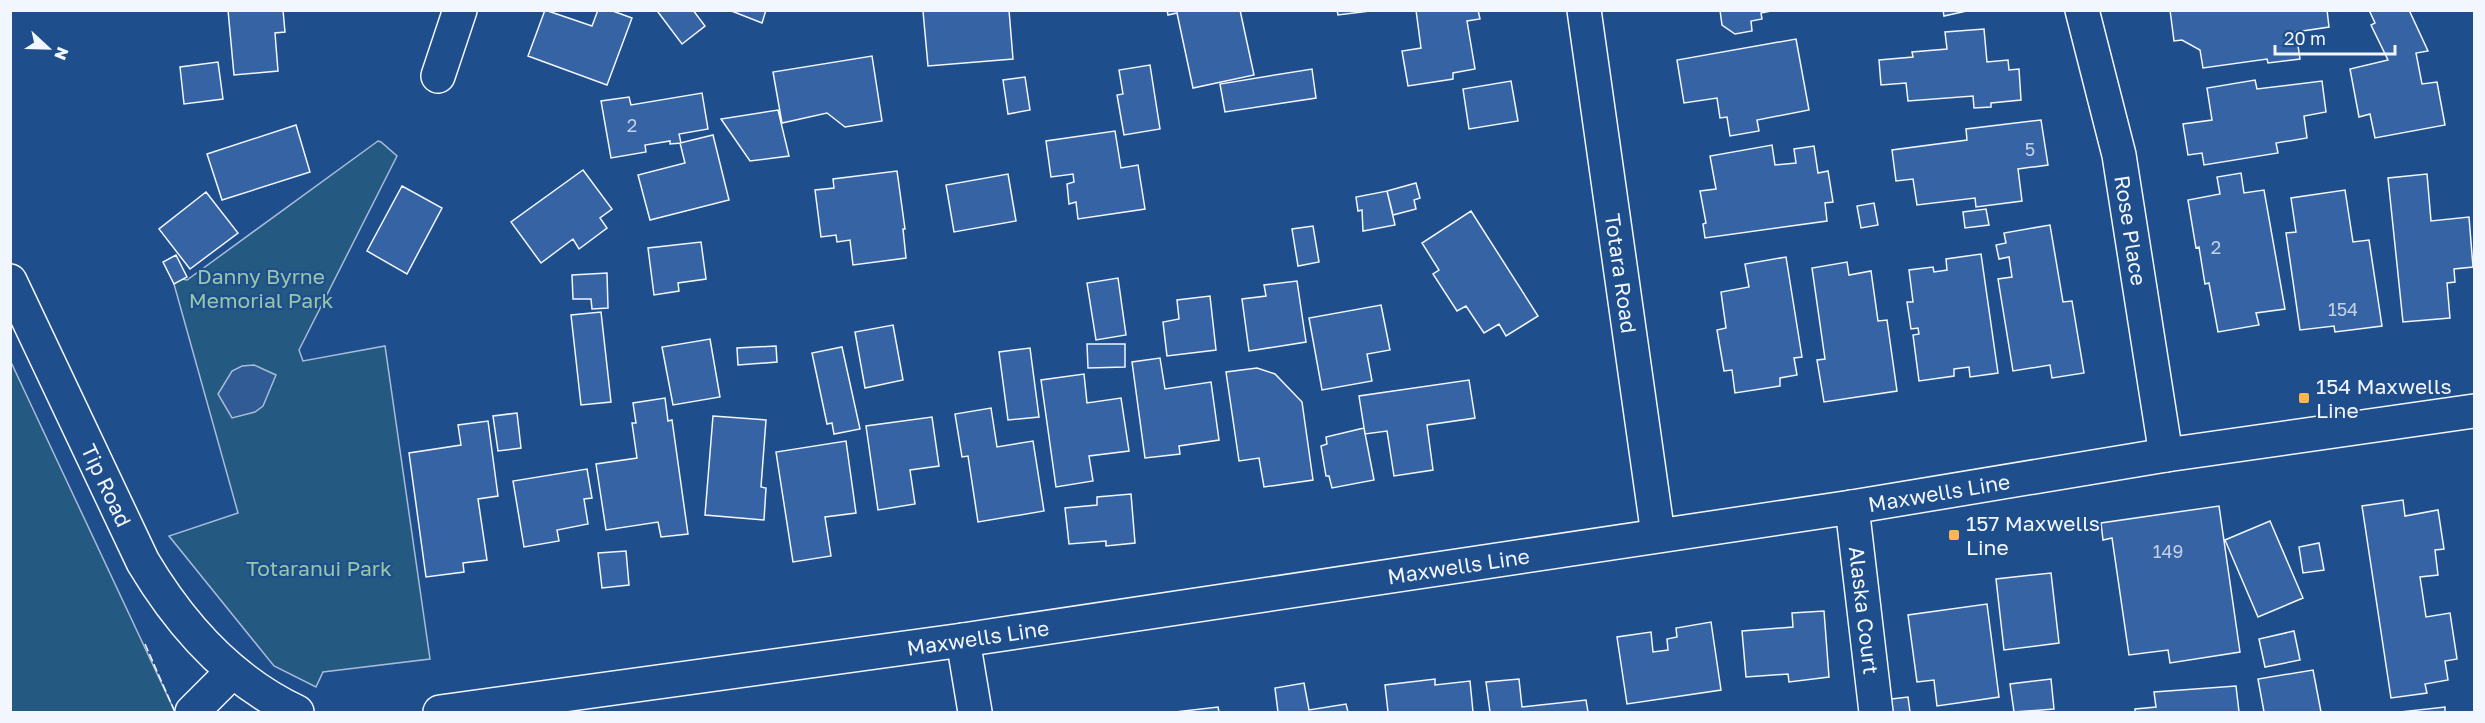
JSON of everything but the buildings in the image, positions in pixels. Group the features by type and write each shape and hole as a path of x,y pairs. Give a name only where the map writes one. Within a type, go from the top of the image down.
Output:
{"street":[{"path":"438,76 460,10"},
{"name":"Totara Road","path":"1584,10 1659,535"},
{"name":"Rose Place","path":"2082,10 2119,155 2166,455"},
{"name":"Tip Road","path":"10,281 143,562 166,600 233,671"},
{"name":"Maxwells Line","path":"440,712 963,640 1852,507 2166,455 2475,411"},
{"name":"Alaska Court","path":"1852,507 1876,712"},
{"path":"963,640 975,712"},
{"path":"192,712 233,671 268,699 297,712"}],"green space":[{"name":"Totaranui Park","path":"378,141 397,156 299,350 303,361 385,346 430,659 323,672 316,687 274,666 169,536 238,513 172,277 187,280"},
{"path":"10,360 175,712 11,712"}],"shaded area":[{"path":"254,365 276,375 263,406 255,412 232,418 218,394 232,371 242,366"}],"fence":[{"path":"145,644 175,712"}],"place":[{"name":"154 Maxwells Line","path":"2304,398"},
{"name":"157 Maxwells Line","path":"1954,535"}],"park label":[{"name":"Danny Byrne Memorial Park","path":"261,288"}]}
